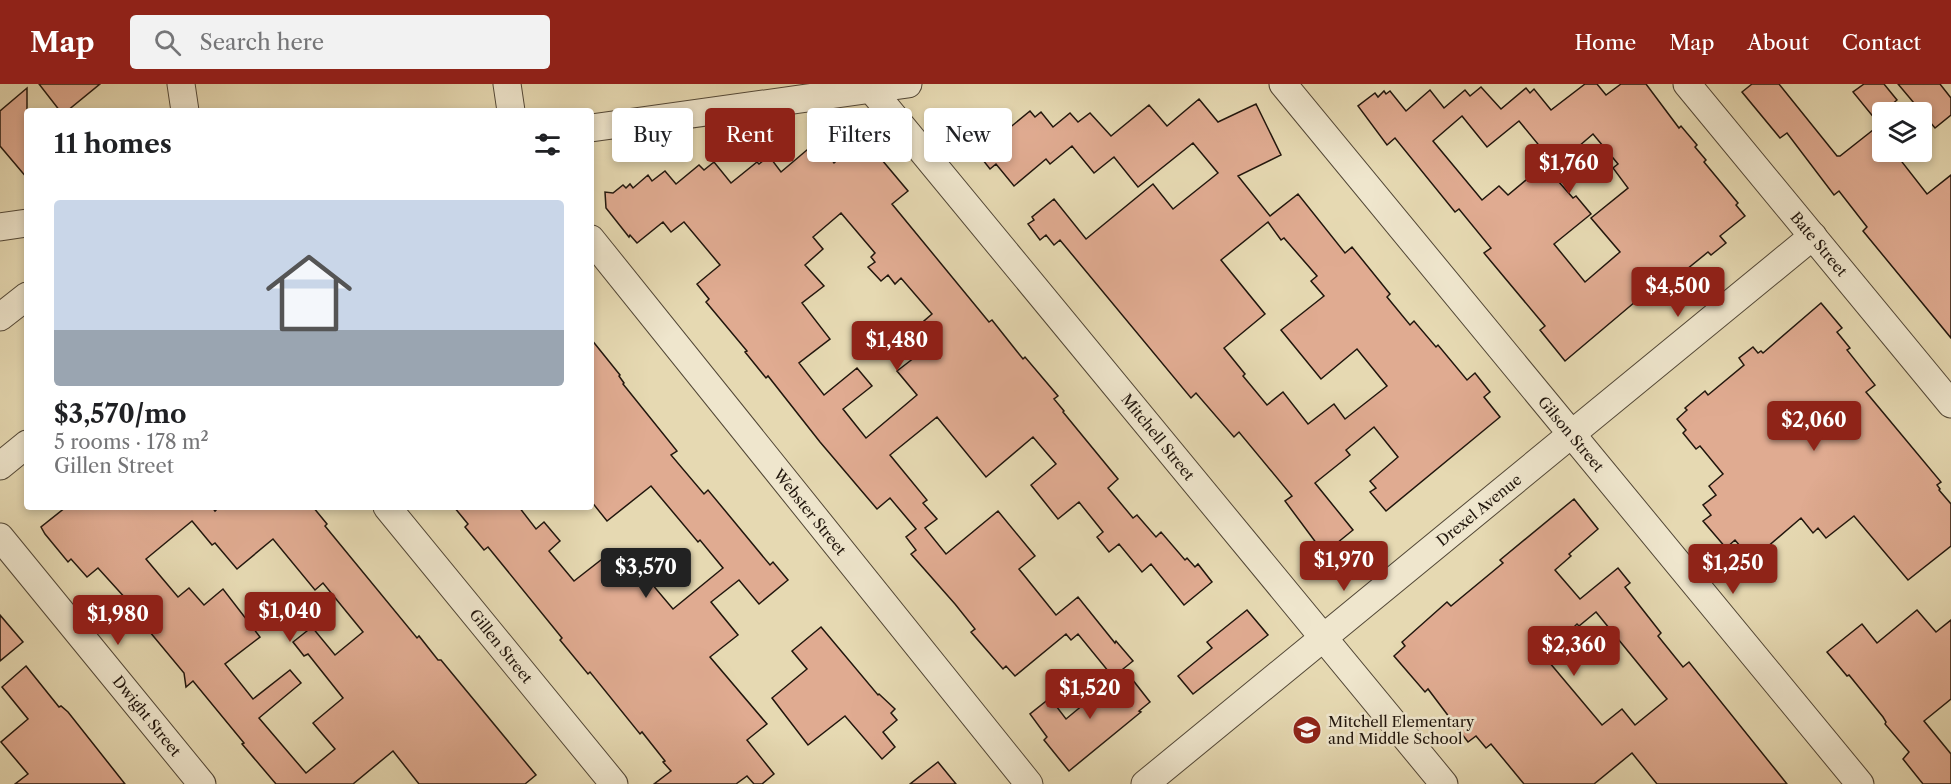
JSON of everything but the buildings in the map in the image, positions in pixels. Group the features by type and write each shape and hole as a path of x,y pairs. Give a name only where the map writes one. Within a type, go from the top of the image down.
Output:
{"street":[{"path":"181,84 185,108"},
{"path":"507,84 511,108"},
{"path":"594,128 908,84"},
{"name":"Gilson Street","path":"1283,84 1860,784"},
{"name":"Bate Street","path":"1688,84 1951,404"},
{"name":"Mitchell Street","path":"871,89 1444,784"},
{"path":"0,227 24,223"},
{"name":"Drexel Avenue","path":"1145,784 1813,236"},
{"name":"Webster Street","path":"594,243 1029,784"},
{"path":"0,317 24,298"},
{"name":"Gillen Street","path":"389,510 614,784"},
{"name":"Dwight Street","path":"0,537 202,784"}],"place":[{"name":"Mitchell Elementary and Middle School","path":"1307,730"}]}
